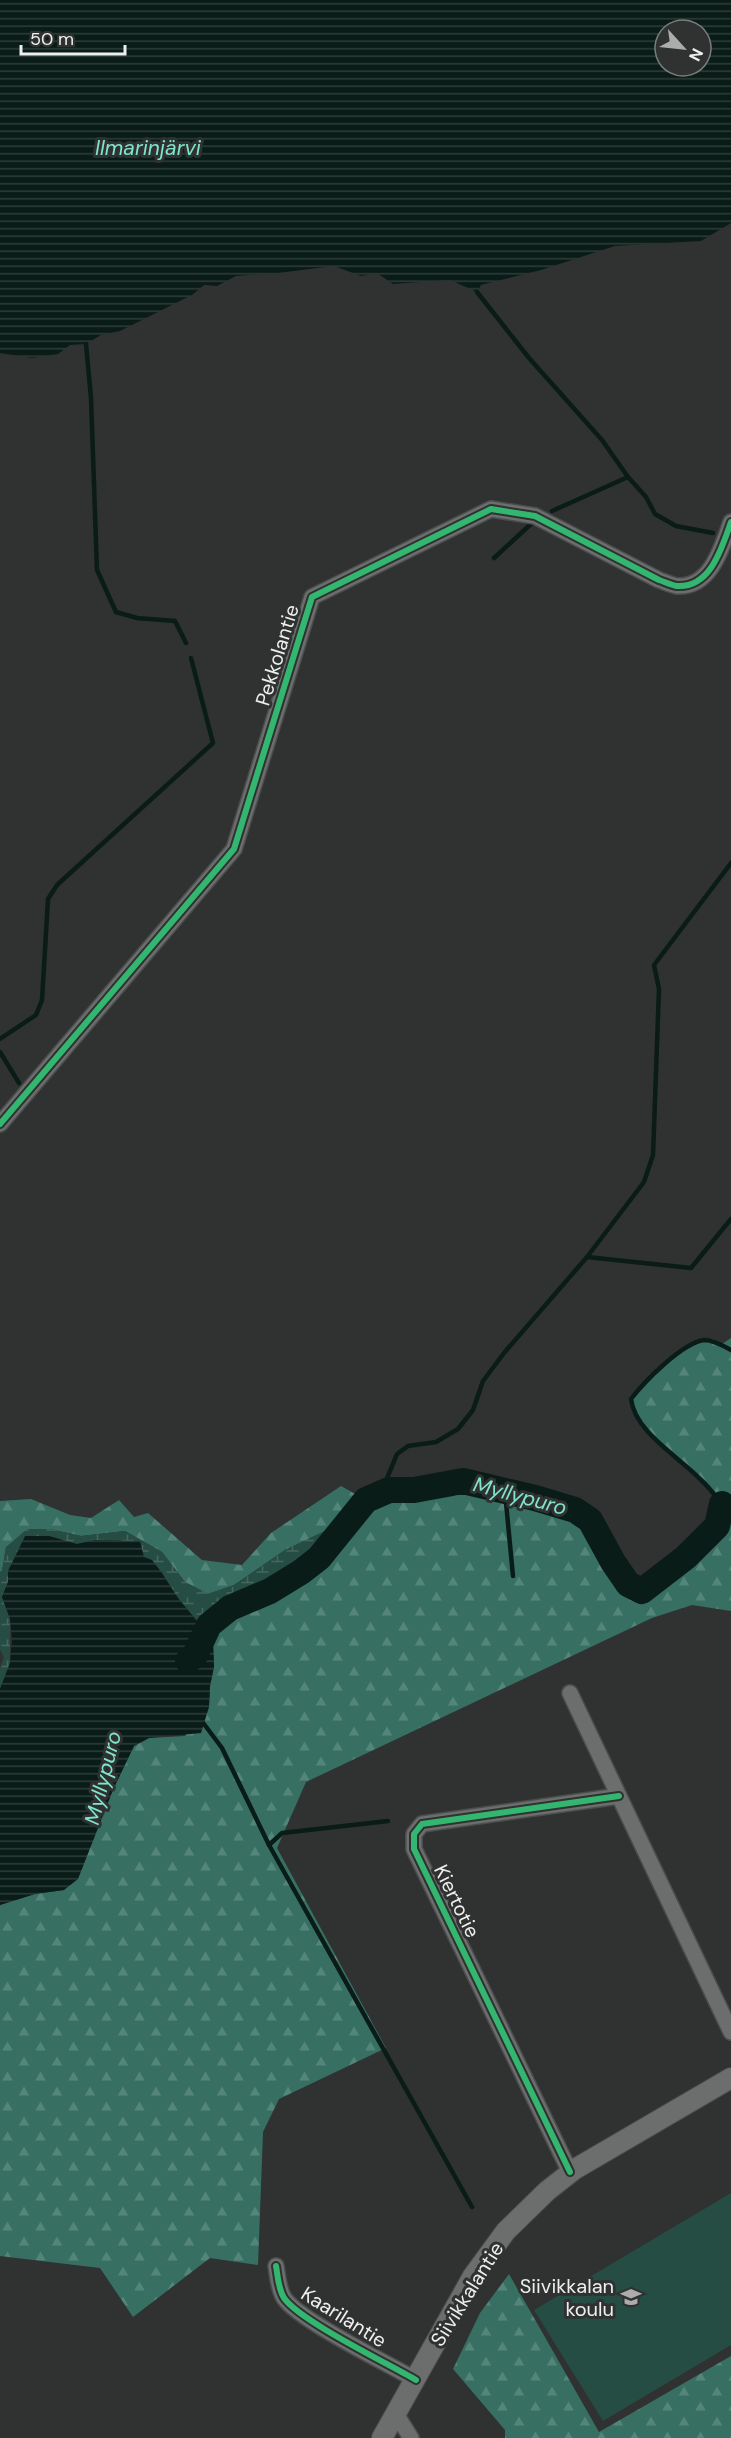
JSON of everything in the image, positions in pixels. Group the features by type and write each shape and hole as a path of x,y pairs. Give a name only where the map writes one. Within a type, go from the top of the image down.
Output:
{"main road":[{"name":"Siivikkalantie","path":"382,2438 473,2276 501,2238 534,2203 570,2172 731,2078"}],"street":[{"name":"Pekkolantie","path":"0,1124 234,849 312,597 491,509 535,516 659,580 678,586 695,583 707,573 720,554 731,522"},
{"path":"570,1693 731,2032"},
{"name":"Kiertotie","path":"570,2172 414,1849 414,1834 423,1824 619,1796"},
{"name":"Kaarilantie","path":"276,2266 279,2285 286,2301 315,2322 416,2379"},
{"path":"396,2414 411,2438"}],"green space":[{"path":"731,1338 731,1611 692,1605 652,1618 306,1782 277,1848 386,2048 279,2099 263,2132 258,2265 210,2258 133,2317 100,2268 0,2256 0,1905 35,1894 64,1890 134,1746 149,1738 185,1736 209,1707 214,1667 213,1642 206,1631 209,1625 230,1608 270,1591 341,1530 364,1501 344,1509 325,1531 285,1550 234,1585 208,1594 185,1582 162,1552 125,1531 81,1536 50,1529 6,1547 0,1572 0,1501 31,1499 70,1515 91,1518 119,1500 134,1517 148,1513 202,1560 242,1565 271,1533 341,1486 366,1500 389,1490 414,1490 463,1481 575,1510 590,1520 628,1584 642,1590 686,1557 717,1526 722,1504 691,1470 649,1433 634,1411 631,1399 653,1374 684,1349 704,1341 722,1344"},
{"path":"366,1500 319,1558 270,1591 230,1608 209,1625 206,1631 178,1598 152,1560 95,1540 77,1544 49,1536 8,1570 8,1582 2,1597 10,1619 10,1663 0,1689 0,1668 4,1657 0,1650 0,1572 6,1547 27,1529 50,1529 81,1536 125,1531 162,1552 185,1582 208,1594 234,1585 285,1550 325,1531 344,1509"},
{"name":"Siivikkalan koulu","path":"731,2193 731,2345 603,2421 534,2310"},
{"path":"509,2274 599,2432 731,2356 731,2438 505,2438 505,2430 453,2369 480,2313"}],"water":[{"name":"Ilmarinjärvi","path":"0,0 731,0 731,223 701,241 615,246 541,270 481,285 477,292 450,280 393,284 377,273 361,276 334,266 236,276 217,286 204,285 192,295 120,331 101,335 86,344 70,345 58,354 32,358 0,353"},
{"path":"25,1536 49,1536 77,1544 95,1540 140,1541 144,1557 152,1560 178,1598 213,1641 214,1667 209,1707 201,1733 149,1738 134,1746 113,1790 78,1879 64,1890 35,1894 0,1905 0,1689 10,1663 12,1639 10,1619 2,1597 8,1582 8,1571"}],"waterway":[{"path":"477,292 529,358 602,440 628,477 646,497 655,514 676,526 713,533"},
{"path":"86,344 91,398 97,570 116,612 137,618 175,621 186,643"},
{"path":"552,511 628,477"},
{"path":"494,558 532,523"},
{"path":"0,1039 36,1015 42,1000 48,899 57,885 213,743 191,658"},
{"path":"381,1493 397,1454 408,1446 436,1442 458,1429 473,1410 483,1381 504,1353 587,1257 644,1182 653,1155 659,989 654,965 731,863"},
{"path":"0,1052 19,1083"},
{"path":"587,1257 691,1268 731,1219"},
{"name":"Myllypuro","path":"722,1504 691,1470 649,1433 634,1411 631,1399 664,1364 695,1343 707,1340 731,1350"},
{"name":"Myllypuro","path":"188,1661 195,1655 209,1625 230,1608 270,1591 301,1572 319,1558 366,1500 389,1490 414,1490 463,1481 575,1510 590,1520 628,1584 642,1591 686,1557 717,1526 722,1504"},
{"path":"505,1492 513,1576"},
{"path":"204,1724 222,1748 269,1845 472,2207"},
{"path":"269,1845 282,1833 388,1821"}],"cycle path":[{"path":"0,1124 234,849 312,597 491,509 535,516 659,580 677,586 689,585 707,573 719,554 731,522"},
{"path":"570,2172 414,1849 414,1834 422,1824 619,1796"},
{"path":"276,2266 282,2294 293,2307 325,2330 416,2380"}],"place":[{"name":"Siivikkalan koulu","path":"631,2297"}]}
